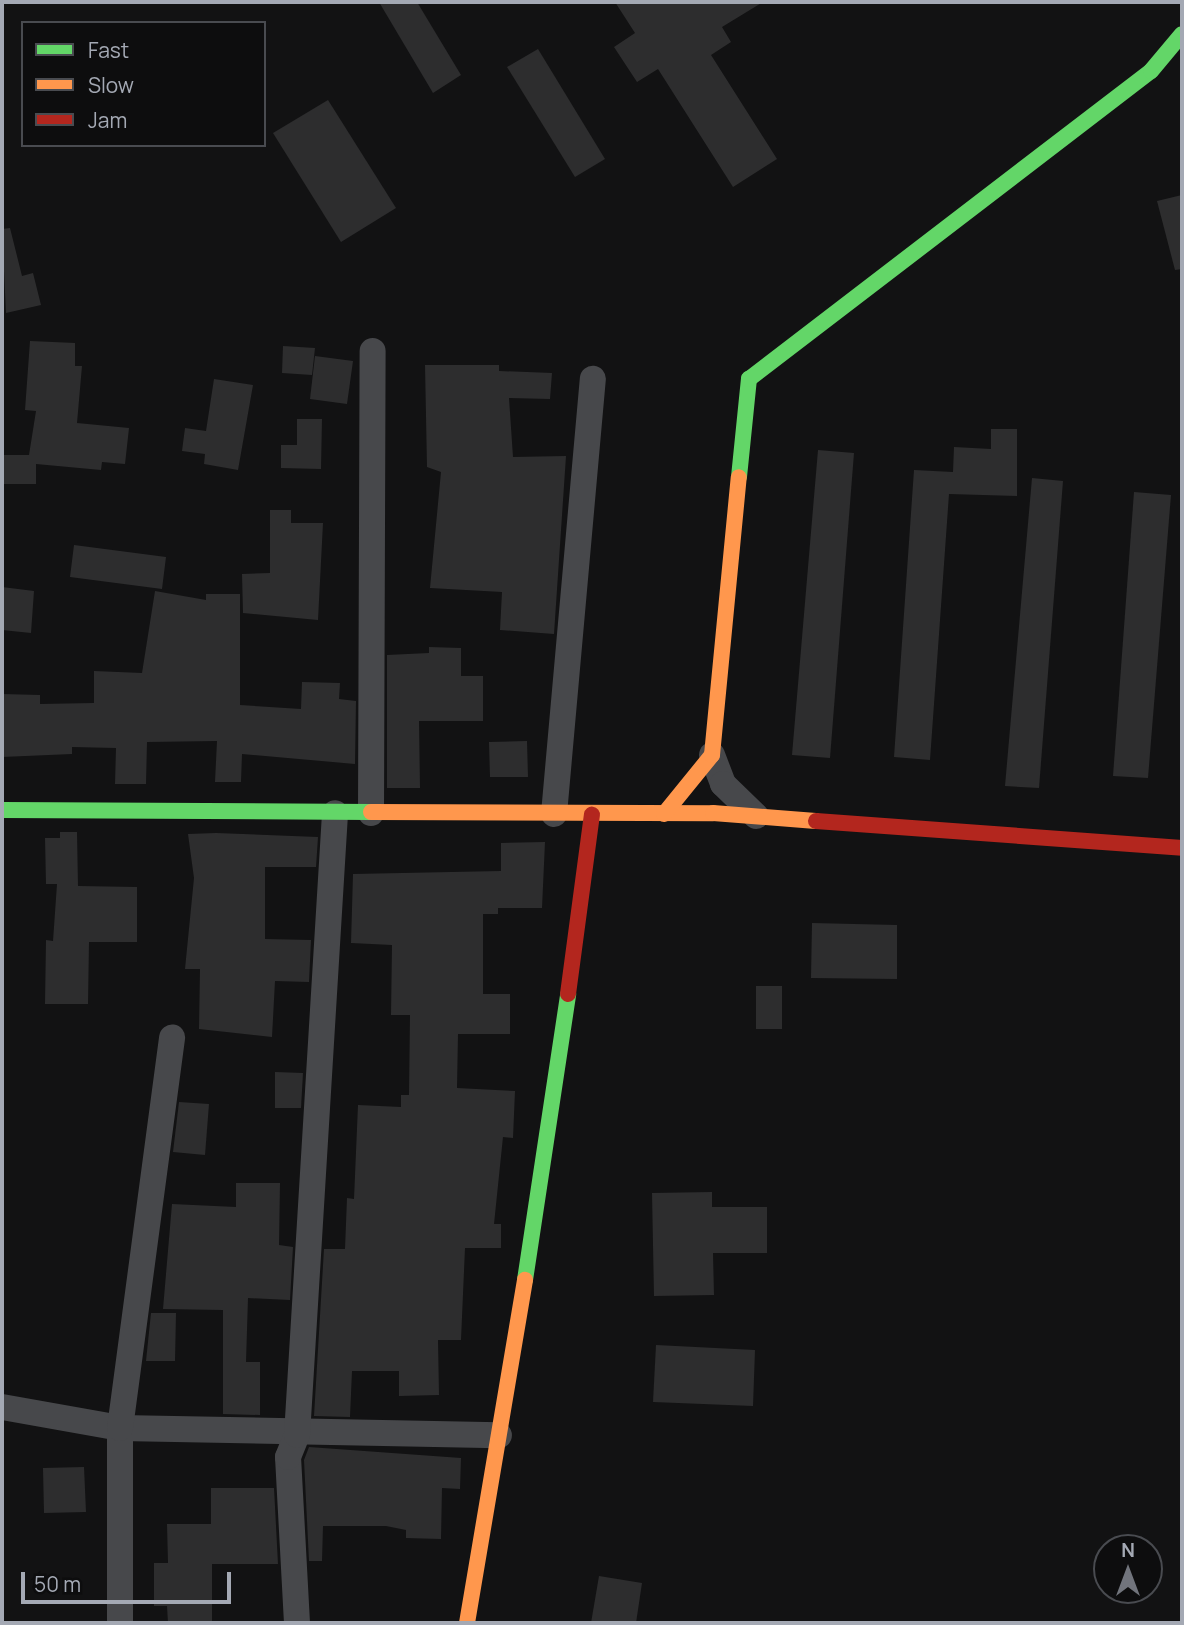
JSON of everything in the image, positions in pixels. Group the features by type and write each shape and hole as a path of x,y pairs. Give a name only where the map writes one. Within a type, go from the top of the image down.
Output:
{"street":[{"path":"756,816 723,784 712,755 749,379 1151,71 1182,34"},
{"path":"1151,71 1182,62"},
{"path":"371,813 373,351"},
{"path":"554,814 593,379"},
{"path":"664,814 712,755"},
{"path":"2,810 756,816 1182,848"},
{"path":"297,1623 288,1457 297,1436 335,813"},
{"path":"467,1623 548,1141 592,815"},
{"path":"120,1623 120,1429 172,1037"},
{"path":"2,1407 120,1429 297,1436 499,1434"}],"building":[{"path":"379,2 417,2 461,75 433,93"},
{"path":"615,2 763,2 722,27 731,42 711,55 777,159 733,187 658,69 637,82 614,47 635,33"},
{"path":"538,49 605,159 575,177 507,67"},
{"path":"328,100 396,208 341,242 273,133"},
{"path":"1182,195 1182,269 1175,270 1157,201"},
{"path":"10,228 22,276 33,273 41,305 6,313 2,229"},
{"path":"30,341 75,343 75,366 82,366 77,423 129,428 125,464 102,462 101,470 36,464 36,484 2,484 2,455 29,455 36,411 25,410"},
{"path":"283,346 315,348 312,375 282,373"},
{"path":"315,356 353,361 347,404 310,399"},
{"path":"425,365 499,365 499,371 552,373 550,399 509,398 513,457 566,456 554,634 500,630 502,592 430,588 441,472 427,467"},
{"path":"214,379 253,385 238,470 204,464 205,454 182,451 185,428 206,431"},
{"path":"297,419 322,419 321,469 281,468 281,445 297,445"},
{"path":"991,429 1017,429 1017,496 949,494 930,760 894,757 914,470 953,472 954,447 991,449"},
{"path":"818,450 854,453 830,758 792,755"},
{"path":"1032,478 1063,481 1039,788 1005,786"},
{"path":"1134,492 1171,495 1148,778 1113,776"},
{"path":"270,510 291,510 291,523 323,523 318,620 243,613 242,574 270,573"},
{"path":"74,545 166,557 162,589 70,577"},
{"path":"2,587 34,591 31,633 2,630"},
{"path":"155,591 206,600 206,594 240,594 240,705 301,709 302,682 340,683 339,699 356,701 355,764 242,754 241,782 215,782 217,741 147,742 146,784 115,784 116,748 72,747 72,754 2,757 2,694 40,695 40,704 94,703 94,671 142,673"},
{"path":"429,647 461,648 461,676 483,676 483,721 419,721 420,788 387,788 387,655 429,653"},
{"path":"527,741 528,777 490,777 489,742"},
{"path":"60,832 77,832 78,886 137,887 137,942 89,942 88,1004 45,1004 46,940 53,941 57,884 46,884 45,838 60,838"},
{"path":"188,834 318,837 316,867 265,867 265,939 311,940 309,982 275,981 272,1037 199,1029 200,969 185,969 194,878"},
{"path":"545,842 542,908 498,908 498,914 483,914 483,994 510,994 510,1034 458,1034 457,1088 515,1091 513,1138 503,1137 494,1224 501,1224 501,1248 465,1248 461,1340 438,1340 439,1395 399,1396 399,1371 352,1371 350,1417 314,1416 324,1249 345,1249 347,1198 354,1199 358,1105 401,1107 401,1095 409,1095 410,1015 391,1015 392,945 351,943 353,874 501,871 501,843"},
{"path":"812,923 897,925 897,979 811,978"},
{"path":"756,986 782,986 782,1029 756,1029"},
{"path":"275,1072 303,1073 301,1108 275,1108"},
{"path":"179,1102 209,1104 205,1155 173,1152"},
{"path":"236,1183 280,1183 279,1245 293,1247 290,1300 248,1298 246,1362 260,1362 260,1415 223,1414 223,1310 163,1309 172,1204 236,1207"},
{"path":"712,1192 712,1207 767,1207 767,1253 713,1253 714,1295 654,1296 652,1193"},
{"path":"151,1313 176,1313 175,1361 146,1361"},
{"path":"656,1345 755,1350 753,1406 653,1402"},
{"path":"309,1447 461,1458 460,1489 442,1488 441,1539 406,1538 406,1530 386,1526 323,1526 322,1561 309,1561 304,1460"},
{"path":"84,1467 86,1512 44,1513 43,1468"},
{"path":"211,1488 274,1488 278,1564 212,1564 212,1623 168,1623 167,1606 154,1606 154,1563 168,1563 167,1524 211,1524"},
{"path":"599,1576 642,1583 636,1623 591,1623"}],"traffic: fast":[{"path":"739,477 749,379 1151,71 1182,34"},
{"path":"2,810 371,812"},
{"path":"525,1280 568,994"}],"traffic: slow":[{"path":"664,814 712,755 739,477"},
{"path":"371,812 713,813 816,821"},
{"path":"467,1623 525,1280"}],"traffic: jam":[{"path":"568,994 592,815"},
{"path":"816,821 1182,848"}]}
